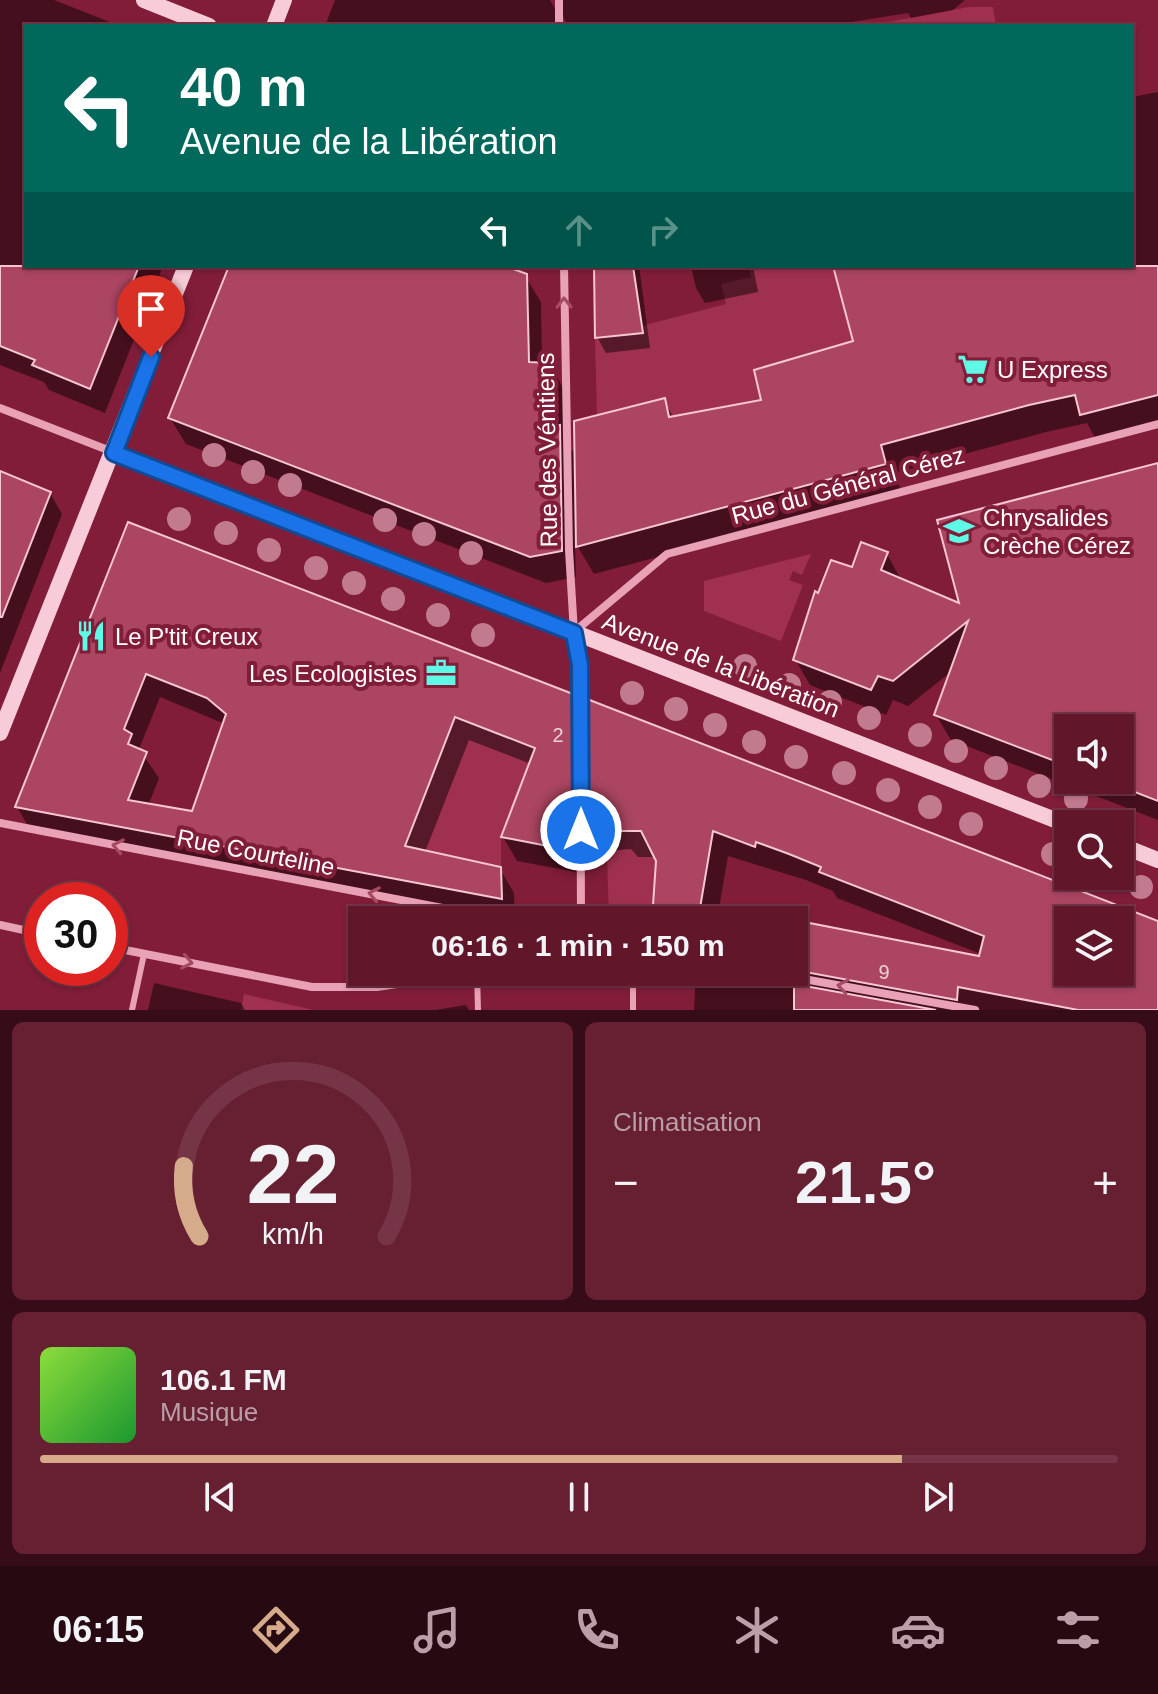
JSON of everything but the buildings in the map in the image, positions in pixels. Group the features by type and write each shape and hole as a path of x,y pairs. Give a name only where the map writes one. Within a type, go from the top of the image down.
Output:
{"main road":[{"path":"144,0 204,24"},
{"path":"275,24 284,0"},
{"path":"0,733 185,268"},
{"name":"Avenue de la Libération","path":"114,453 1054,820"},
{"path":"1134,851 1158,860"}],"street":[{"path":"559,0 559,24"},
{"name":"Rue des Vénitiens","path":"564,268 574,633 580,665 581,906"},
{"name":"Avenue de la Libération","path":"0,408 114,453"},
{"name":"Rue du Général Cérez","path":"574,633 667,554 1158,424"},
{"name":"Rue Courteline","path":"0,823 432,906"},
{"path":"0,925 24,930"},
{"path":"128,951 321,987 384,986"},
{"path":"808,980 975,1010"}],"lane":[{"path":"132,1010 144,954"},
{"path":"477,986 478,1010"},
{"path":"633,986 633,1010"}],"shaded area":[{"path":"969,7 993,7 996,24 877,24"},
{"path":"749,268 834,268 870,407 826,348 754,370 761,399 773,397 667,444 665,398 652,400 653,408 597,415 595,338 726,304 721,284 751,277"},
{"path":"811,554 802,575 793,571 789,580 803,585 781,641 704,611 704,581"},
{"path":"455,717 535,748 501,837 501,866 404,846"},
{"path":"717,820 705,876 656,868 653,906 609,906 606,824 643,823 645,840 657,840"},
{"path":"244,994 309,1009 312,1010 241,1010"}],"place":[{"name":"U Express","path":"973,369"},
{"name":"Chrysalides Crèche Cérez","path":"959,531"},
{"name":"Le P'tit Creux","path":"91,636"},
{"name":"Les Ecologistes","path":"441,673"}],"route":[{"path":"151,357 114,453 574,633 580,665 581,830"}]}
